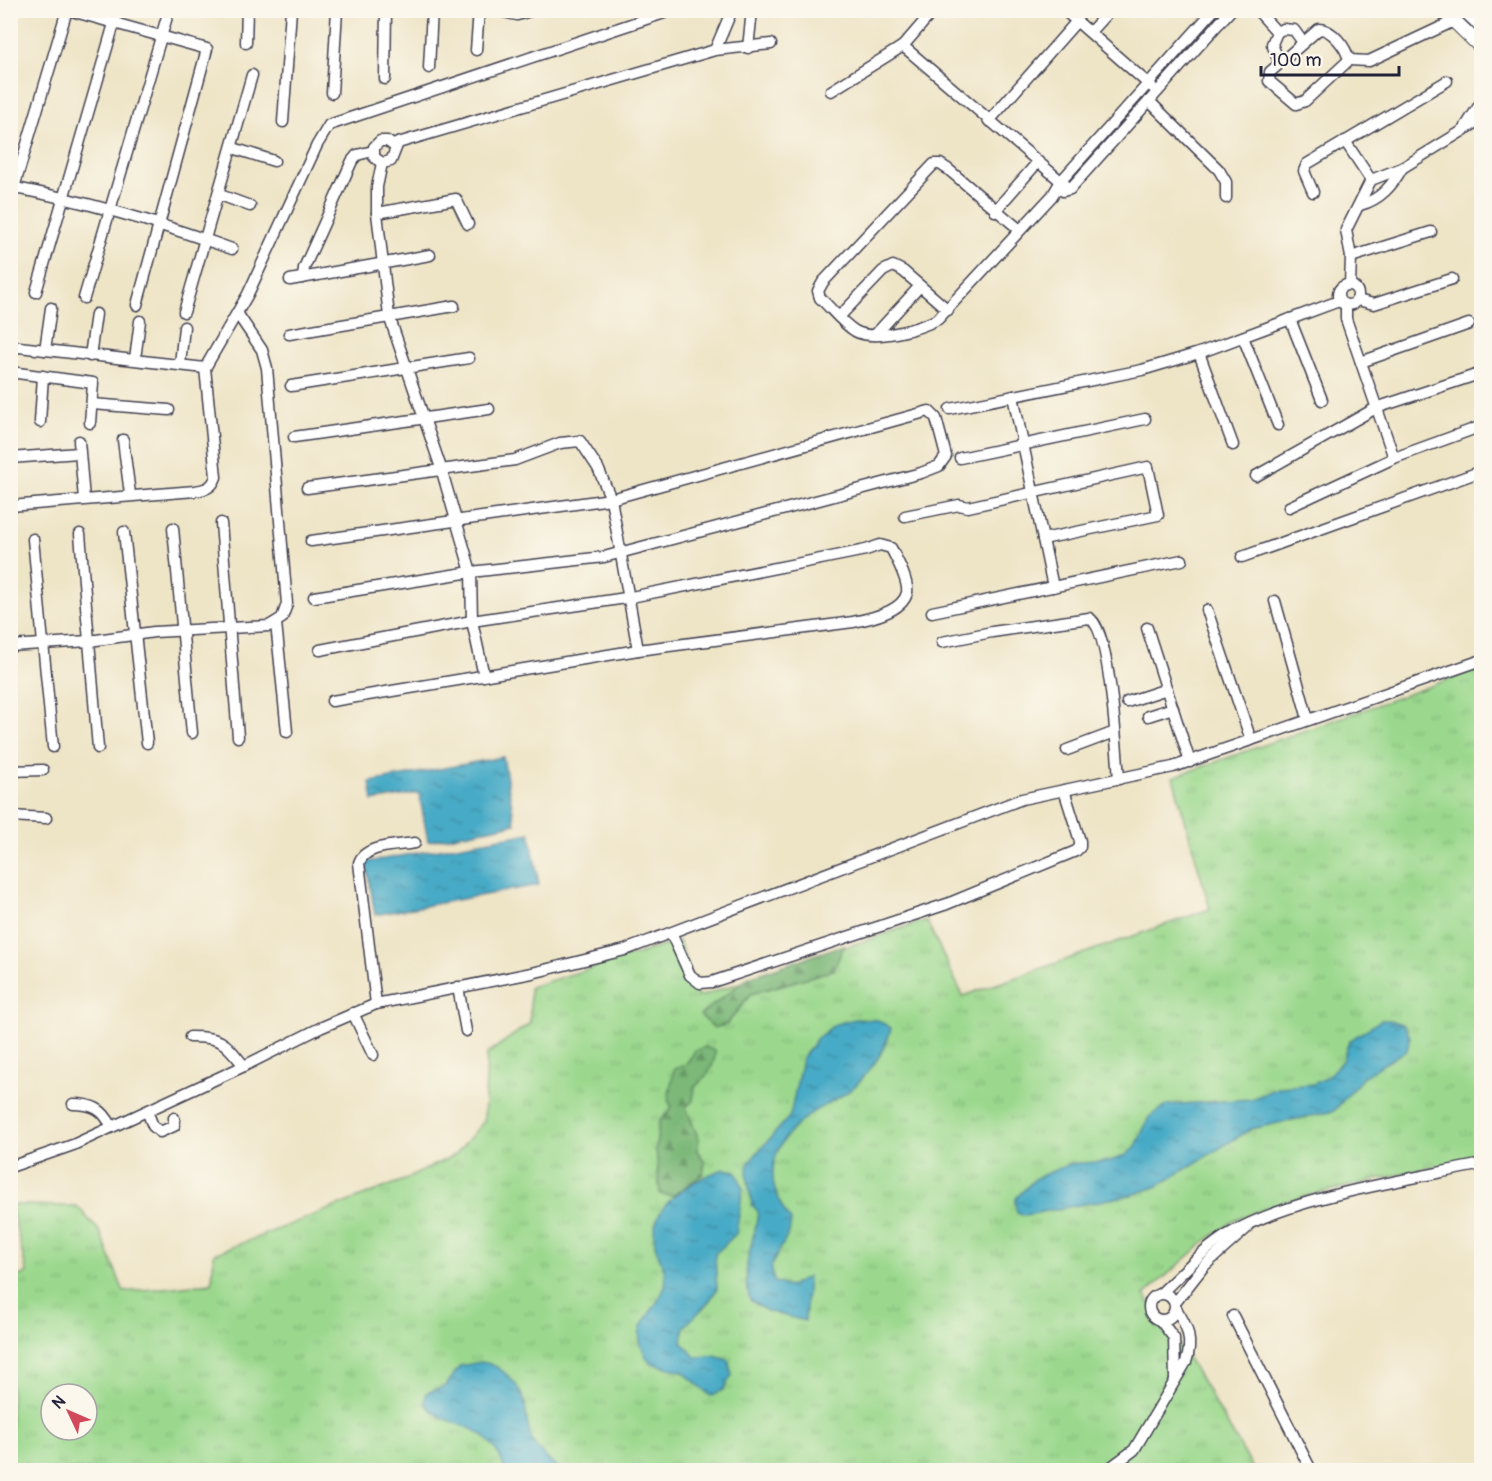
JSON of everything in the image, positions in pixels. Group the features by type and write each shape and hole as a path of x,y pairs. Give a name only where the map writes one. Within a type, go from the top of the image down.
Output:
{"main road":[{"path":"1443,10 1482,48"},
{"path":"1465,10 1482,26"}],"street":[{"path":"10,201 12,187 67,10 207,50 137,305"},
{"path":"36,292 118,10"},
{"path":"84,298 169,10"},
{"path":"246,44 247,10"},
{"path":"283,122 291,10"},
{"path":"332,93 337,10"},
{"path":"385,79 386,10"},
{"path":"429,68 432,10"},
{"path":"476,50 479,10"},
{"path":"494,10 517,15 533,10"},
{"path":"10,506 130,494 195,491 207,489 214,483 216,477 205,368 237,314 321,135 329,125 673,10"},
{"path":"715,51 732,10"},
{"path":"748,48 752,10"},
{"path":"831,91 903,46 934,10"},
{"path":"1064,10 1158,91"},
{"path":"1090,32 1110,10"},
{"path":"1052,196 1070,189 1231,10"},
{"path":"1257,10 1277,32"},
{"path":"1020,230 940,164 929,167 820,286 820,298 854,330 875,335 924,327 948,310 1052,196 1061,181 1208,12"},
{"path":"989,121 1077,21"},
{"path":"1349,60 1346,51 1325,29 1314,31 1270,72 1269,81 1290,101 1299,104 1349,60 1369,61 1454,21"},
{"path":"1280,62 1272,44 1277,32 1283,28 1294,30 1302,41"},
{"path":"303,278 304,268 352,161 357,155 373,151 380,141 387,141 394,146 715,51 771,44"},
{"path":"903,46 1070,189"},
{"path":"184,312 220,195 252,75"},
{"path":"1313,192 1305,167 1447,81"},
{"path":"1149,101 1219,170 1226,182 1226,198"},
{"path":"1466,126 1474,110 1482,101"},
{"path":"1350,285 1351,257 1346,230 1371,180 1402,168 1466,126 1482,119"},
{"path":"1345,141 1371,180"},
{"path":"382,163 394,158 399,143"},
{"path":"233,148 274,161"},
{"path":"373,151 374,157 382,163"},
{"path":"382,163 377,187 377,213 389,316 441,468 471,572 472,621 484,676"},
{"path":"995,211 1037,163"},
{"path":"1360,205 1371,202 1383,193 1402,168"},
{"path":"12,187 64,197 159,223 232,249"},
{"path":"220,195 250,206"},
{"path":"377,213 456,199 468,224"},
{"path":"1351,257 1431,232"},
{"path":"291,280 430,255"},
{"path":"840,316 888,267 898,267 948,310"},
{"path":"950,409 1142,370 1200,353 1290,319 1342,303 1357,300 1374,304 1452,279"},
{"path":"1350,285 1357,291 1357,300"},
{"path":"1350,285 1340,287 1337,297 1342,303 1394,458"},
{"path":"875,335 920,286"},
{"path":"289,334 454,306"},
{"path":"45,350 51,308"},
{"path":"90,356 96,314"},
{"path":"10,646 88,641 135,633 228,629 276,623 282,618 287,604 267,368 262,350 237,314"},
{"path":"1290,319 1322,400"},
{"path":"135,359 140,321"},
{"path":"1361,362 1469,324"},
{"path":"180,364 184,327"},
{"path":"1243,337 1278,425"},
{"path":"10,346 205,368"},
{"path":"1200,353 1233,445"},
{"path":"291,386 469,358"},
{"path":"10,372 93,383 90,423"},
{"path":"1256,476 1376,408 1482,373"},
{"path":"40,422 43,376"},
{"path":"1013,396 1053,587"},
{"path":"92,404 169,410"},
{"path":"294,437 489,409"},
{"path":"311,541 611,499 928,411 936,418 946,456 939,466 921,473 594,558 471,572 314,597"},
{"path":"960,459 1145,418"},
{"path":"1289,507 1394,458 1482,426"},
{"path":"123,440 130,494"},
{"path":"79,441 84,499"},
{"path":"307,488 441,468 515,460 561,443 580,441 598,468 611,499 626,598 638,650"},
{"path":"10,458 79,453"},
{"path":"905,516 958,505 969,507 1148,467 1158,515 1043,539"},
{"path":"1242,557 1482,471"},
{"path":"221,523 238,737"},
{"path":"173,528 192,733"},
{"path":"124,532 147,743"},
{"path":"80,534 98,748"},
{"path":"33,539 53,747"},
{"path":"320,650 472,621 626,598 866,550 880,545 891,548 907,588 907,594 898,605 867,619 638,650 332,701"},
{"path":"932,612 1182,560"},
{"path":"1275,601 1308,719"},
{"path":"1207,610 1251,740"},
{"path":"942,642 1036,625 1089,618 1093,620 1099,630 1110,683 1119,779"},
{"path":"276,623 287,732"},
{"path":"1147,628 1190,762"},
{"path":"10,1167 53,1154 244,1066 353,1012 376,1004 579,962 625,950 1022,799 1190,762 1482,660"},
{"path":"1127,702 1167,689"},
{"path":"1148,716 1173,708"},
{"path":"1067,750 1115,732"},
{"path":"10,771 43,770"},
{"path":"671,933 693,980 706,982 947,904 1076,851 1080,847 1080,841 1064,790"},
{"path":"10,816 46,818"},
{"path":"376,1004 359,863 365,853 372,850 416,843"},
{"path":"458,987 466,1031"},
{"path":"353,1012 373,1055"},
{"path":"190,1037 212,1037 225,1042 244,1066"},
{"path":"73,1104 87,1104 100,1110 112,1127"},
{"path":"147,1111 153,1126 160,1132 174,1126 174,1118"},
{"path":"1174,1386 1177,1366 1174,1338 1160,1320 1151,1315 1150,1302 1228,1234 1318,1200 1482,1164"},
{"path":"1160,1320 1168,1319 1210,1259 1251,1224"},
{"path":"1112,1470 1134,1450 1174,1386 1191,1350 1189,1335 1172,1297 1160,1294"},
{"path":"1233,1316 1311,1470"}],"green space":[{"path":"1481,668 1481,1156 1285,1201 1235,1220 1206,1241 1144,1295 1195,1369 1254,1470 11,1470 11,1279 27,1273 11,1205 77,1206 100,1232 124,1292 212,1283 214,1254 404,1180 455,1155 484,1121 487,1054 530,1023 530,987 679,941 698,997 926,920 963,996 1210,909 1173,777"},
{"path":"844,945 834,970 751,994 727,1024 714,1028 700,1015 749,977"},
{"path":"705,1047 715,1050 714,1062 706,1076 694,1088 693,1101 686,1107 699,1140 697,1151 705,1162 703,1174 672,1196 660,1194 656,1148 659,1122 672,1107 668,1100 674,1069 687,1062 695,1050"}],"water":[{"path":"503,757 515,824 428,841 419,793 373,801 370,782"},
{"path":"530,833 539,885 375,915 366,862"},
{"path":"855,1019 878,1020 891,1028 882,1052 855,1086 815,1111 796,1127 785,1139 774,1164 773,1178 776,1192 791,1221 789,1233 771,1266 774,1282 789,1287 808,1277 805,1321 767,1311 750,1300 746,1275 758,1211 752,1205 747,1177 748,1167 749,1162 790,1116 802,1059 817,1038 836,1024"},
{"path":"1381,1020 1390,1020 1404,1025 1410,1037 1407,1050 1364,1076 1334,1111 1251,1129 1156,1187 1131,1195 1032,1214 1017,1213 1015,1202 1017,1197 1036,1178 1070,1164 1110,1161 1125,1156 1136,1146 1149,1117 1167,1105 1251,1099 1280,1087 1313,1084 1326,1078 1342,1061 1349,1041"},
{"path":"724,1169 736,1171 743,1188 736,1234 715,1254 717,1289 708,1303 684,1327 682,1342 695,1357 714,1356 729,1360 732,1375 723,1390 711,1396 682,1371 650,1363 643,1350 640,1331 659,1300 666,1277 655,1244 654,1230 658,1217 674,1196 686,1187"},
{"path":"481,1362 503,1371 515,1383 523,1397 532,1441 545,1457 561,1470 504,1470 495,1449 478,1432 441,1417 425,1403 426,1393 446,1386 460,1366"}]}
